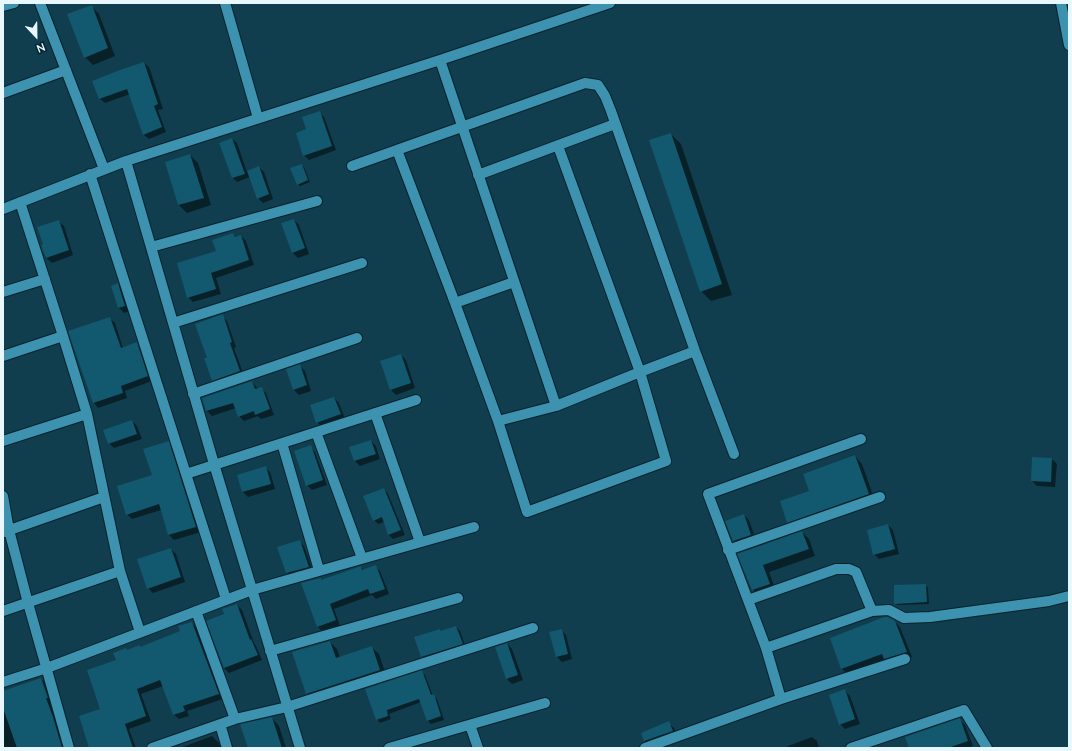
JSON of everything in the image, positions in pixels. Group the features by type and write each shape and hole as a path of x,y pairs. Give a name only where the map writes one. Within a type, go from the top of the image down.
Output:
{"street":[{"path":"3,6 14,3"},
{"path":"40,3 104,169"},
{"path":"225,3 258,118"},
{"path":"3,209 126,161 440,60 610,3"},
{"path":"1061,3 1069,45"},
{"path":"440,60 556,406"},
{"path":"3,93 66,70"},
{"path":"352,166 584,83 598,85 605,96 734,454"},
{"path":"478,175 615,124"},
{"path":"397,150 498,421 527,512 666,462 640,372 558,146"},
{"path":"126,161 193,394 300,748"},
{"path":"90,174 226,599"},
{"path":"151,247 317,201"},
{"path":"20,202 87,414 120,571 140,632"},
{"path":"173,323 362,263"},
{"path":"3,292 45,279"},
{"path":"455,303 514,282"},
{"path":"3,356 63,336"},
{"path":"193,394 357,338"},
{"path":"498,421 556,406 696,351"},
{"path":"186,474 416,400"},
{"path":"375,413 420,542"},
{"path":"3,441 87,414"},
{"path":"316,432 362,558"},
{"path":"781,699 766,648 708,494 861,439"},
{"path":"282,443 319,570"},
{"path":"3,496 6,531 70,748"},
{"path":"6,531 104,497"},
{"path":"728,550 880,497"},
{"path":"3,682 47,668 252,590 474,527"},
{"path":"748,600 836,569 849,569 856,572 872,611"},
{"path":"3,611 120,571"},
{"path":"766,648 872,611 889,610 904,618 930,617 1049,601 1069,596"},
{"path":"270,651 458,598"},
{"path":"196,611 235,719"},
{"path":"152,748 235,719 287,707 533,628"},
{"path":"645,748 781,699 905,659"},
{"path":"389,748 545,703"},
{"path":"851,748 964,710 987,748"},
{"path":"220,724 227,748"},
{"path":"470,725 478,748"}],"building":[{"path":"92,5 108,48 84,58 67,14"},
{"path":"144,62 158,104 154,106 162,127 143,135 127,89 99,99 92,81"},
{"path":"320,111 332,146 303,156 296,133 306,129 302,117"},
{"path":"671,133 722,284 700,292 649,140"},
{"path":"232,138 245,174 232,178 219,143"},
{"path":"190,154 204,198 178,205 165,162"},
{"path":"302,164 308,180 297,185 290,168"},
{"path":"259,166 269,194 257,199 247,171"},
{"path":"294,219 305,248 292,253 281,223"},
{"path":"59,220 69,250 46,258 37,227"},
{"path":"233,233 235,237 241,235 249,260 211,273 216,289 187,298 177,263 216,251 212,240"},
{"path":"118,283 125,306 118,308 111,286"},
{"path":"223,314 232,342 230,343 240,371 212,381 204,358 207,358 195,324"},
{"path":"110,317 121,348 137,342 148,376 121,386 123,393 93,403 68,331"},
{"path":"401,354 411,383 390,390 380,361"},
{"path":"300,364 307,385 293,390 286,369"},
{"path":"252,381 255,389 262,387 270,409 255,415 254,411 238,417 233,403 206,411 202,398"},
{"path":"334,397 341,414 316,423 310,405"},
{"path":"132,420 137,434 108,444 103,430"},
{"path":"371,440 376,454 354,461 349,447"},
{"path":"169,441 196,527 168,535 159,504 126,515 117,486 152,475 143,449"},
{"path":"311,445 323,480 306,486 294,451"},
{"path":"855,455 869,494 787,523 780,501 809,491 803,474"},
{"path":"1032,457 1052,458 1051,482 1031,481"},
{"path":"266,466 271,484 242,492 237,475"},
{"path":"384,488 401,530 388,535 382,517 373,521 363,496"},
{"path":"744,514 751,535 733,541 725,521"},
{"path":"888,524 895,549 873,555 867,530"},
{"path":"802,531 809,549 763,565 770,584 752,590 737,554"},
{"path":"300,540 309,567 286,573 277,547"},
{"path":"171,548 181,577 147,589 137,559"},
{"path":"376,565 385,589 370,594 368,589 330,604 336,620 317,627 301,583 321,578 321,580 361,566 362,570"},
{"path":"926,584 927,602 894,604 894,585"},
{"path":"237,604 250,640 251,639 258,655 224,668 206,621 224,614 222,609"},
{"path":"884,617 888,617 895,621 907,652 884,659 882,654 841,669 830,638"},
{"path":"192,622 219,694 183,706 185,711 173,715 160,680 137,689 146,716 125,724 133,748 89,748 79,716 100,709 87,670 116,660 113,653 126,648 127,650 140,645 140,647 180,631 178,626"},
{"path":"456,626 463,644 421,657 414,637"},
{"path":"562,629 568,654 556,657 549,632"},
{"path":"330,641 336,658 372,646 380,670 306,694 292,652"},
{"path":"507,643 518,675 506,679 495,647"},
{"path":"422,670 431,695 434,694 441,716 427,721 419,699 387,710 388,716 376,720 365,689"},
{"path":"41,678 62,748 17,748 3,708 3,691"},
{"path":"845,689 855,719 839,725 829,695"},
{"path":"272,717 282,748 248,748 240,724"},
{"path":"960,718 968,741 948,748 909,748 905,737"},
{"path":"669,721 673,731 644,741 641,733"}]}
